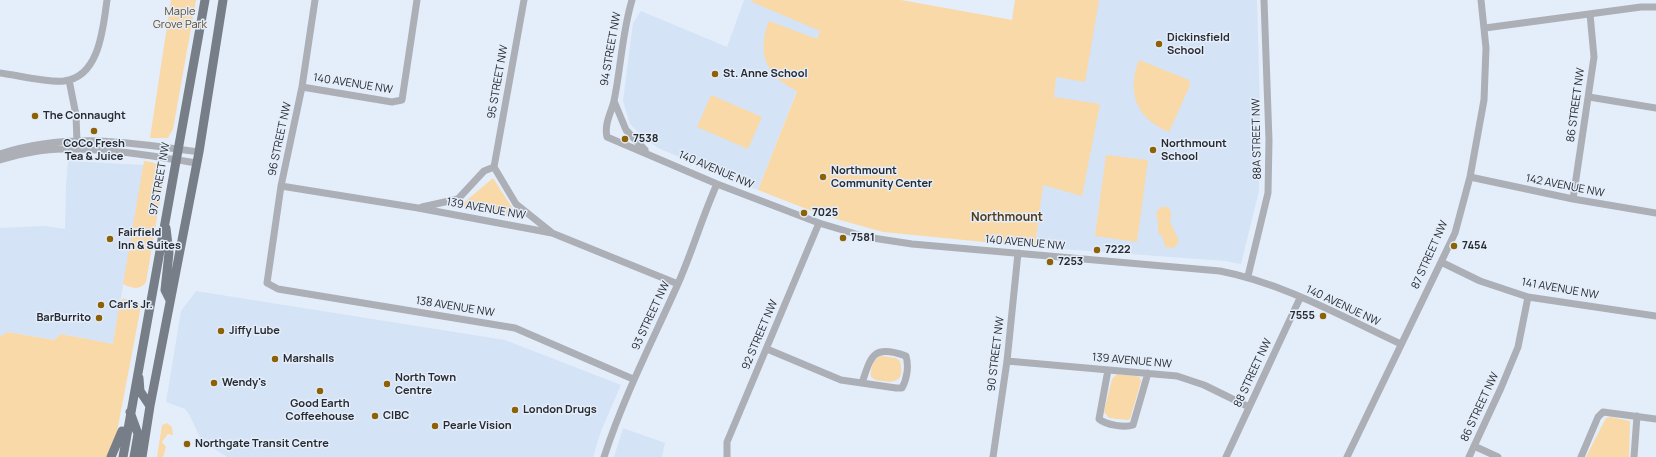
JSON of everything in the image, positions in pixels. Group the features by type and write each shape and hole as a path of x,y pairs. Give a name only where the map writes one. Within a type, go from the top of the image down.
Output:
{"main road":[{"name":"97 STREET NW","path":"122,457 205,0"},
{"path":"142,457 150,406 199,152 223,0"},
{"path":"165,216 169,253 165,290 170,300"},
{"path":"138,365 140,391 150,406"},
{"path":"111,457 118,444 130,411"},
{"path":"130,411 138,434 134,457"},
{"path":"144,443 148,457"}],"street":[{"path":"0,72 55,81 69,80 84,72 93,59 98,47 107,0"},
{"name":"96 STREET NW","path":"267,283 281,186 302,87 315,0"},
{"name":"140 AVENUE NW","path":"302,87 392,102 402,100 417,0"},
{"name":"95 STREET NW","path":"494,167 524,0"},
{"name":"94 STREET NW","path":"632,0 625,25 614,101 605,129 608,137 648,153"},
{"name":"88A STREET NW","path":"1248,276 1268,193 1269,140 1264,0"},
{"name":"87 STREET NW","path":"1347,457 1455,232 1470,177 1484,100 1486,48 1481,0"},
{"path":"1485,28 1640,7 1656,7"},
{"name":"86 STREET NW","path":"1573,199 1594,57 1590,14"},
{"path":"69,80 76,115 77,149"},
{"path":"1589,97 1656,108"},
{"name":"94 STREET NW","path":"614,101 626,130 648,153"},
{"path":"0,154 40,143 77,140 131,143 199,152"},
{"path":"0,160 43,151 77,149 133,154 196,163"},
{"name":"140 AVENUE NW","path":"648,153 717,184 819,223 866,237 912,244 1220,271 1248,276 1401,344"},
{"path":"418,208 458,199 484,171 494,167 516,204 552,233"},
{"name":"142 AVENUE NW","path":"1470,177 1573,199 1656,213"},
{"name":"93 STREET NW","path":"604,457 633,379 678,284 717,184"},
{"name":"139 AVENUE NW","path":"281,186 418,208 552,233 678,284"},
{"name":"92 STREET NW","path":"727,457 727,442 819,223"},
{"name":"90 STREET NW","path":"993,457 1007,361 1018,253"},
{"name":"141 AVENUE NW","path":"1441,262 1480,281 1528,297 1656,316"},
{"name":"138 AVENUE NW","path":"267,283 278,289 515,328 633,379"},
{"name":"86 STREET NW","path":"1469,457 1518,347 1528,297"},
{"name":"88 STREET NW","path":"1226,457 1300,298"},
{"path":"767,349 841,380 862,383 902,388 905,382 908,362 906,356 882,352 875,353 870,359 862,383"},
{"name":"139 AVENUE NW","path":"1007,361 1176,376 1204,385 1250,407"},
{"path":"1108,370 1099,419 1102,422 1128,427 1133,425 1136,417 1148,373"},
{"path":"1581,457 1598,417 1603,412 1656,419"},
{"path":"1634,457 1637,416"},
{"path":"1474,446 1498,457"}],"shaded area":[{"name":"St. Anne School","path":"744,0 832,0 758,190 658,148 642,136 630,124 623,101 633,23 641,11 727,47"},
{"name":"Northmount School","path":"1064,0 1257,0 1260,109 1259,191 1241,264 1225,261 1035,247"},
{"path":"68,161 144,165 113,344 61,334 54,340 7,332 0,337 0,228 45,226 65,229"},
{"path":"196,291 505,340 621,385 601,431 593,457 227,457 201,440 189,414 185,409 166,402 181,311"},
{"path":"623,428 665,443 662,457 614,457"}],"green space":[{"name":"Maple Grove Park","path":"171,0 196,0 173,129 168,138 150,138"},
{"path":"753,0 901,0 1012,20 1015,0 1099,0 1085,82 1056,77 1054,97 1100,104 1082,196 1043,185 1035,247 883,232 822,215 758,190 797,91 786,85 778,78 766,63 764,44 765,33 769,21 817,39 820,31 752,2"},
{"path":"1139,60 1189,80 1190,85 1169,132 1158,127 1149,120 1137,104 1134,94 1134,83 1135,72"},
{"path":"711,95 762,117 748,149 697,127"},
{"path":"1106,155 1148,160 1137,242 1095,236"},
{"path":"144,161 152,162 158,165 162,170 164,177 146,282 141,287 135,288 123,284"},
{"path":"493,178 518,217 460,206"},
{"path":"1161,207 1168,207 1171,212 1170,222 1179,241 1174,248 1165,247 1163,238 1158,232 1156,213"},
{"path":"124,298 132,303 140,304 141,306 115,442 107,457 0,457 0,337 7,332 54,340 61,334 113,344 120,301"},
{"path":"881,356 896,358 900,361 901,375 899,378 888,382 875,380 871,377 873,365 876,359"},
{"path":"1117,374 1137,376 1140,378 1141,382 1130,419 1128,420 1109,418 1104,412 1112,379"},
{"path":"1611,417 1630,421 1629,457 1586,457 1606,418"},
{"path":"167,423 172,427 173,435 168,434 162,442 166,447 163,457 157,457 162,425"}],"place":[{"name":"Dickinsfield School","path":"1159,44"},
{"name":"St. Anne School","path":"715,74"},
{"name":"The Connaught","path":"35,116"},
{"name":"CoCo Fresh Tea & Juice","path":"94,131"},
{"name":"7538","path":"625,139"},
{"name":"Northmount School","path":"1153,150"},
{"name":"Northmount Community Center","path":"823,177"},
{"name":"7025","path":"804,213"},
{"name":"7581","path":"843,238"},
{"name":"Fairfield Inn & Suites","path":"110,239"},
{"name":"7454","path":"1454,246"},
{"name":"7222","path":"1097,250"},
{"name":"7253","path":"1050,262"},
{"name":"Carl's Jr.","path":"101,305"},
{"name":"7555","path":"1323,316"},
{"name":"BarBurrito","path":"99,318"},
{"name":"Jiffy Lube","path":"221,331"},
{"name":"Marshalls","path":"275,359"},
{"name":"Wendy's","path":"214,383"},
{"name":"North Town Centre","path":"387,384"},
{"name":"Good Earth Coffeehouse","path":"320,391"},
{"name":"London Drugs","path":"515,410"},
{"name":"CIBC","path":"375,416"},
{"name":"Pearle Vision","path":"435,426"},
{"name":"Northgate Transit Centre","path":"187,444"}],"district":[{"name":"Northmount","path":"1007,218"}]}
